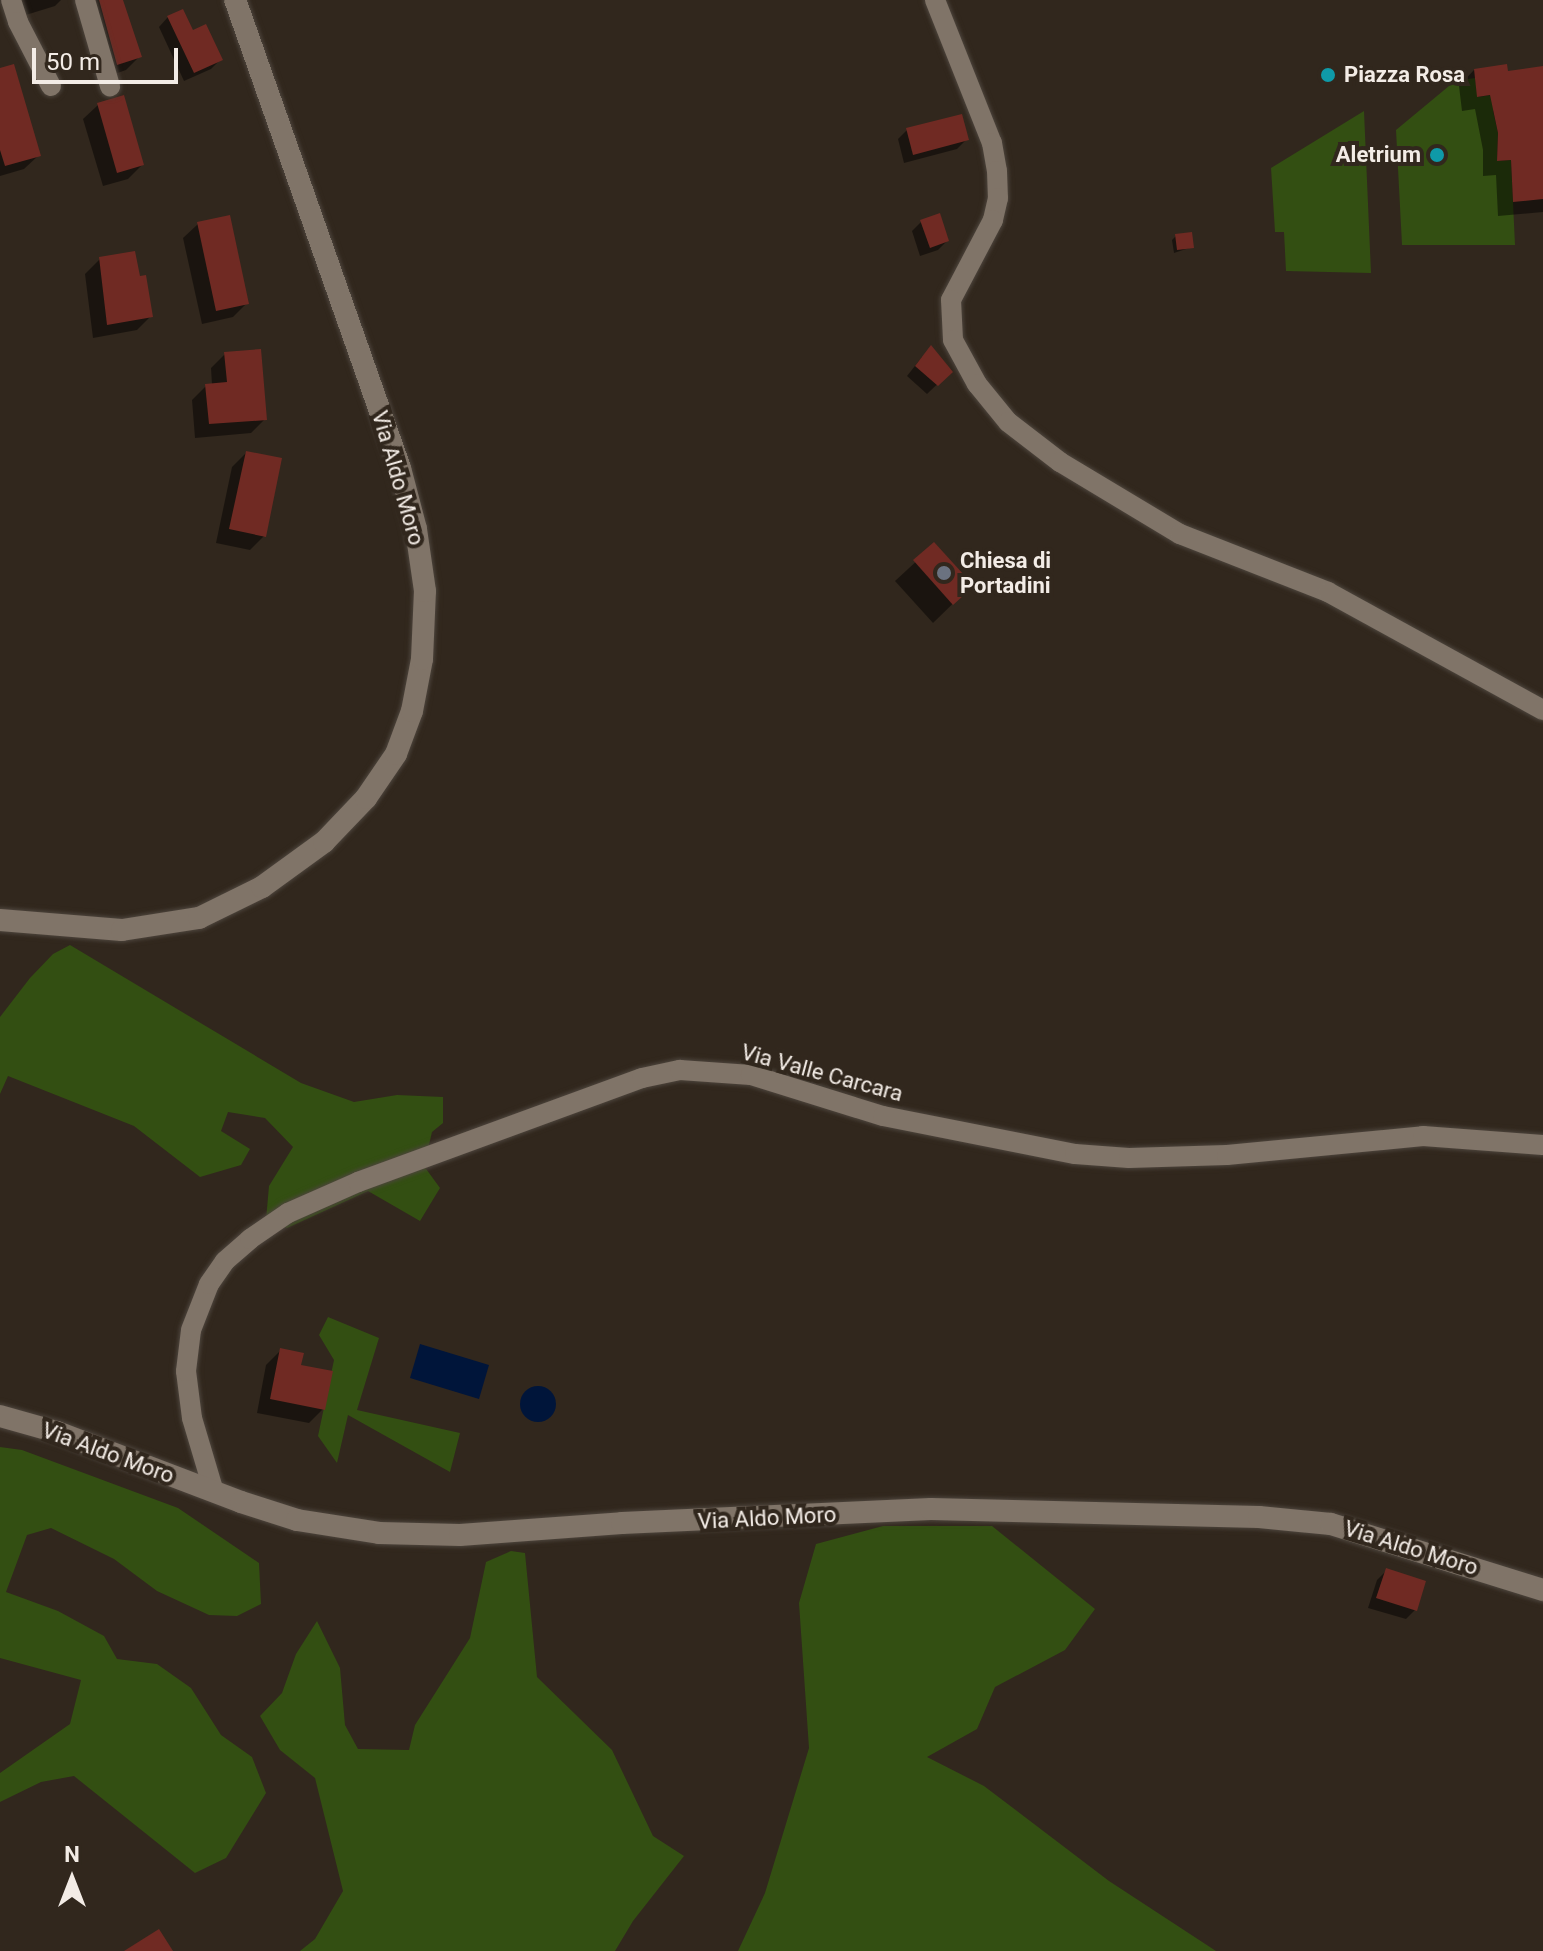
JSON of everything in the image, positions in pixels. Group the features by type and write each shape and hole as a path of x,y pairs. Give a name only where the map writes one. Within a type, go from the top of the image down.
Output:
{"main road":[{"name":"Via Aldo Moro","path":"0,920 122,930 199,918 262,887 324,842 366,798 396,754 412,711 422,659 425,591 416,529 400,468 235,0"},
{"name":"Via Aldo Moro","path":"0,1416 57,1432 214,1492 331,1527 379,1533 460,1535 622,1523 931,1509 1259,1517 1331,1524 1543,1590"}],"street":[{"path":"11,0 18,22 51,86"},
{"path":"85,0 110,86"},
{"path":"935,0 954,41 992,143 998,198 993,220 951,300 953,340 964,362 1008,422 1060,462 1180,534 1328,592 1543,710"},
{"name":"Via Valle Carcara","path":"214,1492 192,1418 186,1371 191,1330 209,1284 225,1261 288,1213 358,1182 642,1078 680,1070 751,1075 883,1116 1060,1151 1102,1156 1227,1155 1423,1136 1543,1145"}],"green space":[{"path":"1475,78 1478,97 1499,94 1502,107 1493,111 1498,133 1497,161 1511,160 1515,245 1402,245 1396,130 1455,81"},
{"path":"1364,111 1371,273 1286,271 1284,232 1275,232 1271,168"},
{"path":"70,945 301,1083 354,1102 397,1095 443,1097 443,1123 432,1132 424,1166 440,1188 420,1221 368,1191 287,1228 266,1220 269,1186 293,1147 265,1118 228,1112 221,1131 250,1149 241,1165 200,1177 134,1126 8,1076 0,1094 0,1017 53,954"},
{"path":"328,1317 379,1338 357,1410 460,1433 450,1472 348,1415 337,1463 318,1436 334,1360 319,1335"},
{"path":"0,1447 22,1450 178,1508 259,1563 261,1604 237,1616 209,1615 157,1591 114,1559 51,1528 27,1535 6,1592 58,1611 104,1636 117,1659 157,1664 191,1688 221,1735 252,1757 266,1793 226,1858 195,1873 74,1776 41,1782 0,1802 0,1773 70,1724 81,1680 0,1658"},
{"path":"883,1526 992,1526 1095,1609 1065,1650 995,1687 977,1729 927,1757 984,1786 1109,1881 1216,1951 738,1951 765,1893 809,1748 799,1603 816,1544"},
{"path":"511,1551 525,1553 537,1677 612,1750 653,1836 684,1856 633,1921 615,1951 300,1951 315,1939 343,1891 315,1778 280,1750 260,1716 282,1693 296,1654 317,1621 340,1668 345,1725 358,1749 409,1750 415,1725 470,1638 486,1562"}],"water":[{"path":"420,1344 489,1365 479,1399 410,1378"},
{"path":"538,1386 550,1392 556,1404 550,1416 538,1422 526,1416 520,1404 526,1392"}],"building":[{"path":"99,0 123,0 142,57 117,65"},
{"path":"183,9 193,30 206,24 223,60 194,73 167,16"},
{"path":"14,64 41,156 5,166 0,150 0,68"},
{"path":"1507,64 1508,71 1543,66 1543,199 1513,202 1511,160 1497,161 1498,133 1490,95 1477,97 1474,69"},
{"path":"124,95 144,165 117,173 97,103"},
{"path":"962,114 969,140 913,155 906,128"},
{"path":"940,213 949,241 930,248 920,220"},
{"path":"230,215 249,304 216,311 197,222"},
{"path":"1192,232 1194,248 1177,250 1175,234"},
{"path":"135,251 140,276 146,275 153,317 107,325 99,257"},
{"path":"931,345 953,372 938,386 915,366"},
{"path":"261,349 267,420 209,424 205,384 227,382 224,352"},
{"path":"246,451 282,458 266,537 229,529"},
{"name":"Chiesa di Portadini","path":"934,542 974,586 953,605 913,560"},
{"path":"280,1348 304,1353 301,1365 333,1371 325,1410 270,1399"},
{"path":"1386,1568 1426,1581 1417,1611 1376,1598"},
{"path":"159,1929 173,1951 124,1951"}],"place":[{"name":"Piazza Rosa","path":"1328,75"},
{"name":"Aletrium","path":"1437,155"},
{"name":"Chiesa di Portadini","path":"944,573"}]}
